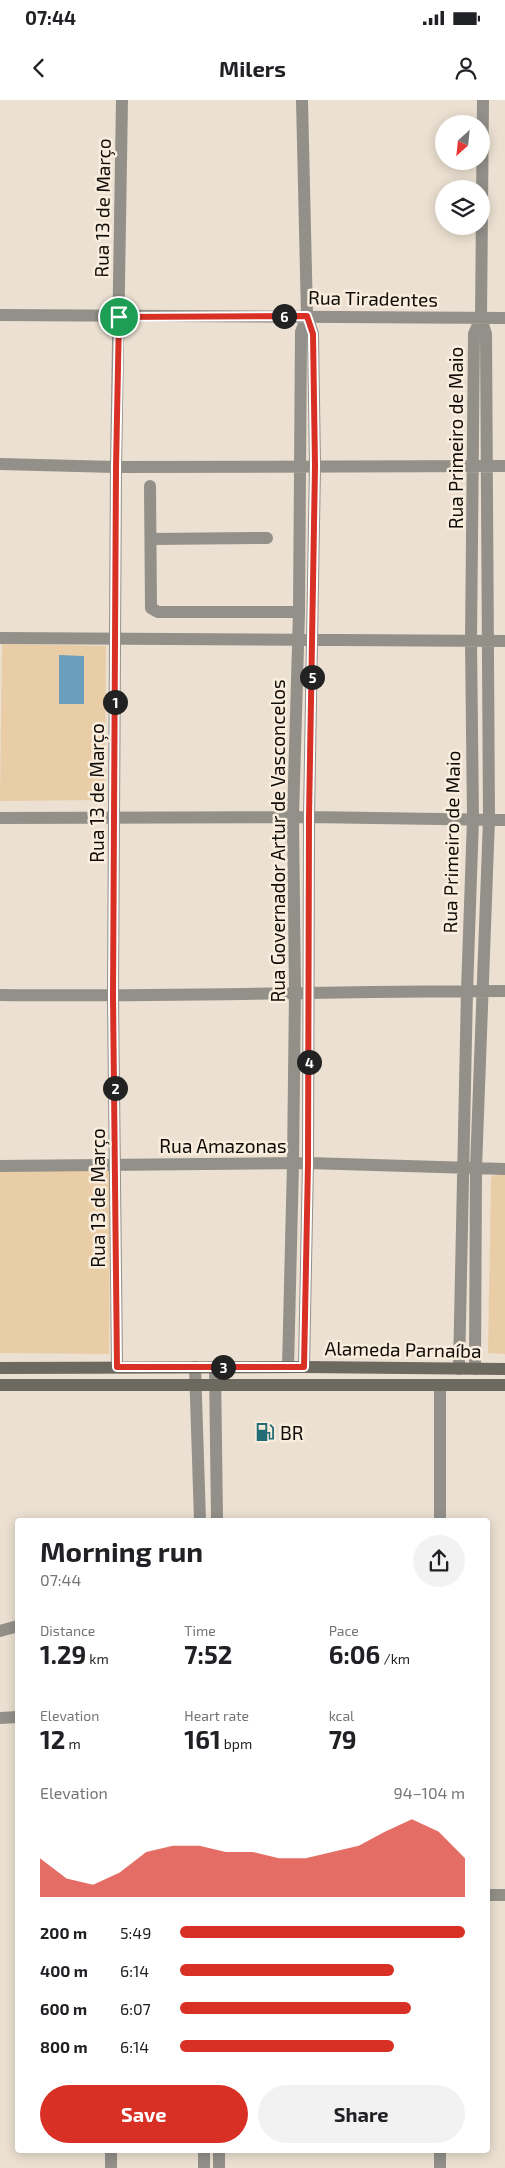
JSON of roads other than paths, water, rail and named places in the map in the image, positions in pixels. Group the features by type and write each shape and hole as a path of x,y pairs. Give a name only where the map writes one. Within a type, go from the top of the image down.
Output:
{"main road":[{"name":"Alameda Parnaíba","path":"0,1368 304,1367 505,1370"},
{"name":"Alameda Parnaíba","path":"0,1385 505,1385"}],"street":[{"name":"Rua 13 de Março","path":"117,1367 113,996 116,467 122,100"},
{"name":"Rua Governador Artur de Vasconcelos","path":"302,100 307,316 313,334 315,466 309,817 308,1163 304,1367"},
{"name":"Rua Primeiro de Maio","path":"459,1369 467,991 473,819 471,641 486,334 481,318 483,100"},
{"name":"Rua Tiradentes","path":"0,315 505,318"},
{"name":"Rua Governador Artur de Vasconcelos","path":"288,1367 293,1164 295,992 293,817 299,612 301,332 307,316"},
{"path":"0,464 299,468 315,466 505,466"},
{"name":"Rua Primeiro de Maio","path":"475,1369 476,1168 489,819 489,700 480,466"},
{"path":"150,486 151,608 155,611 299,612"},
{"path":"151,539 267,538"},
{"path":"0,638 505,641"},
{"path":"472,700 489,700"},
{"path":"0,818 114,816 505,820"},
{"path":"0,995 113,996 295,992 505,991"},
{"name":"Rua Amazonas","path":"0,1166 116,1163 308,1163 505,1169"},
{"path":"460,1296 475,1296"},
{"path":"195,1367 200,1518"},
{"path":"215,1367 217,1518"},
{"path":"440,1385 440,1518"},
{"path":"0,1631 15,1627"},
{"path":"0,1718 15,1717"},
{"path":"490,1896 505,1895"},
{"path":"111,2153 111,2168"},
{"path":"204,2153 204,2168"},
{"path":"219,2153 219,2168"},
{"path":"440,2153 440,2168"}],"water":[{"path":"59,655 84,656 84,704 59,704"}],"place":[{"name":"BR","path":"265,1432"}]}
